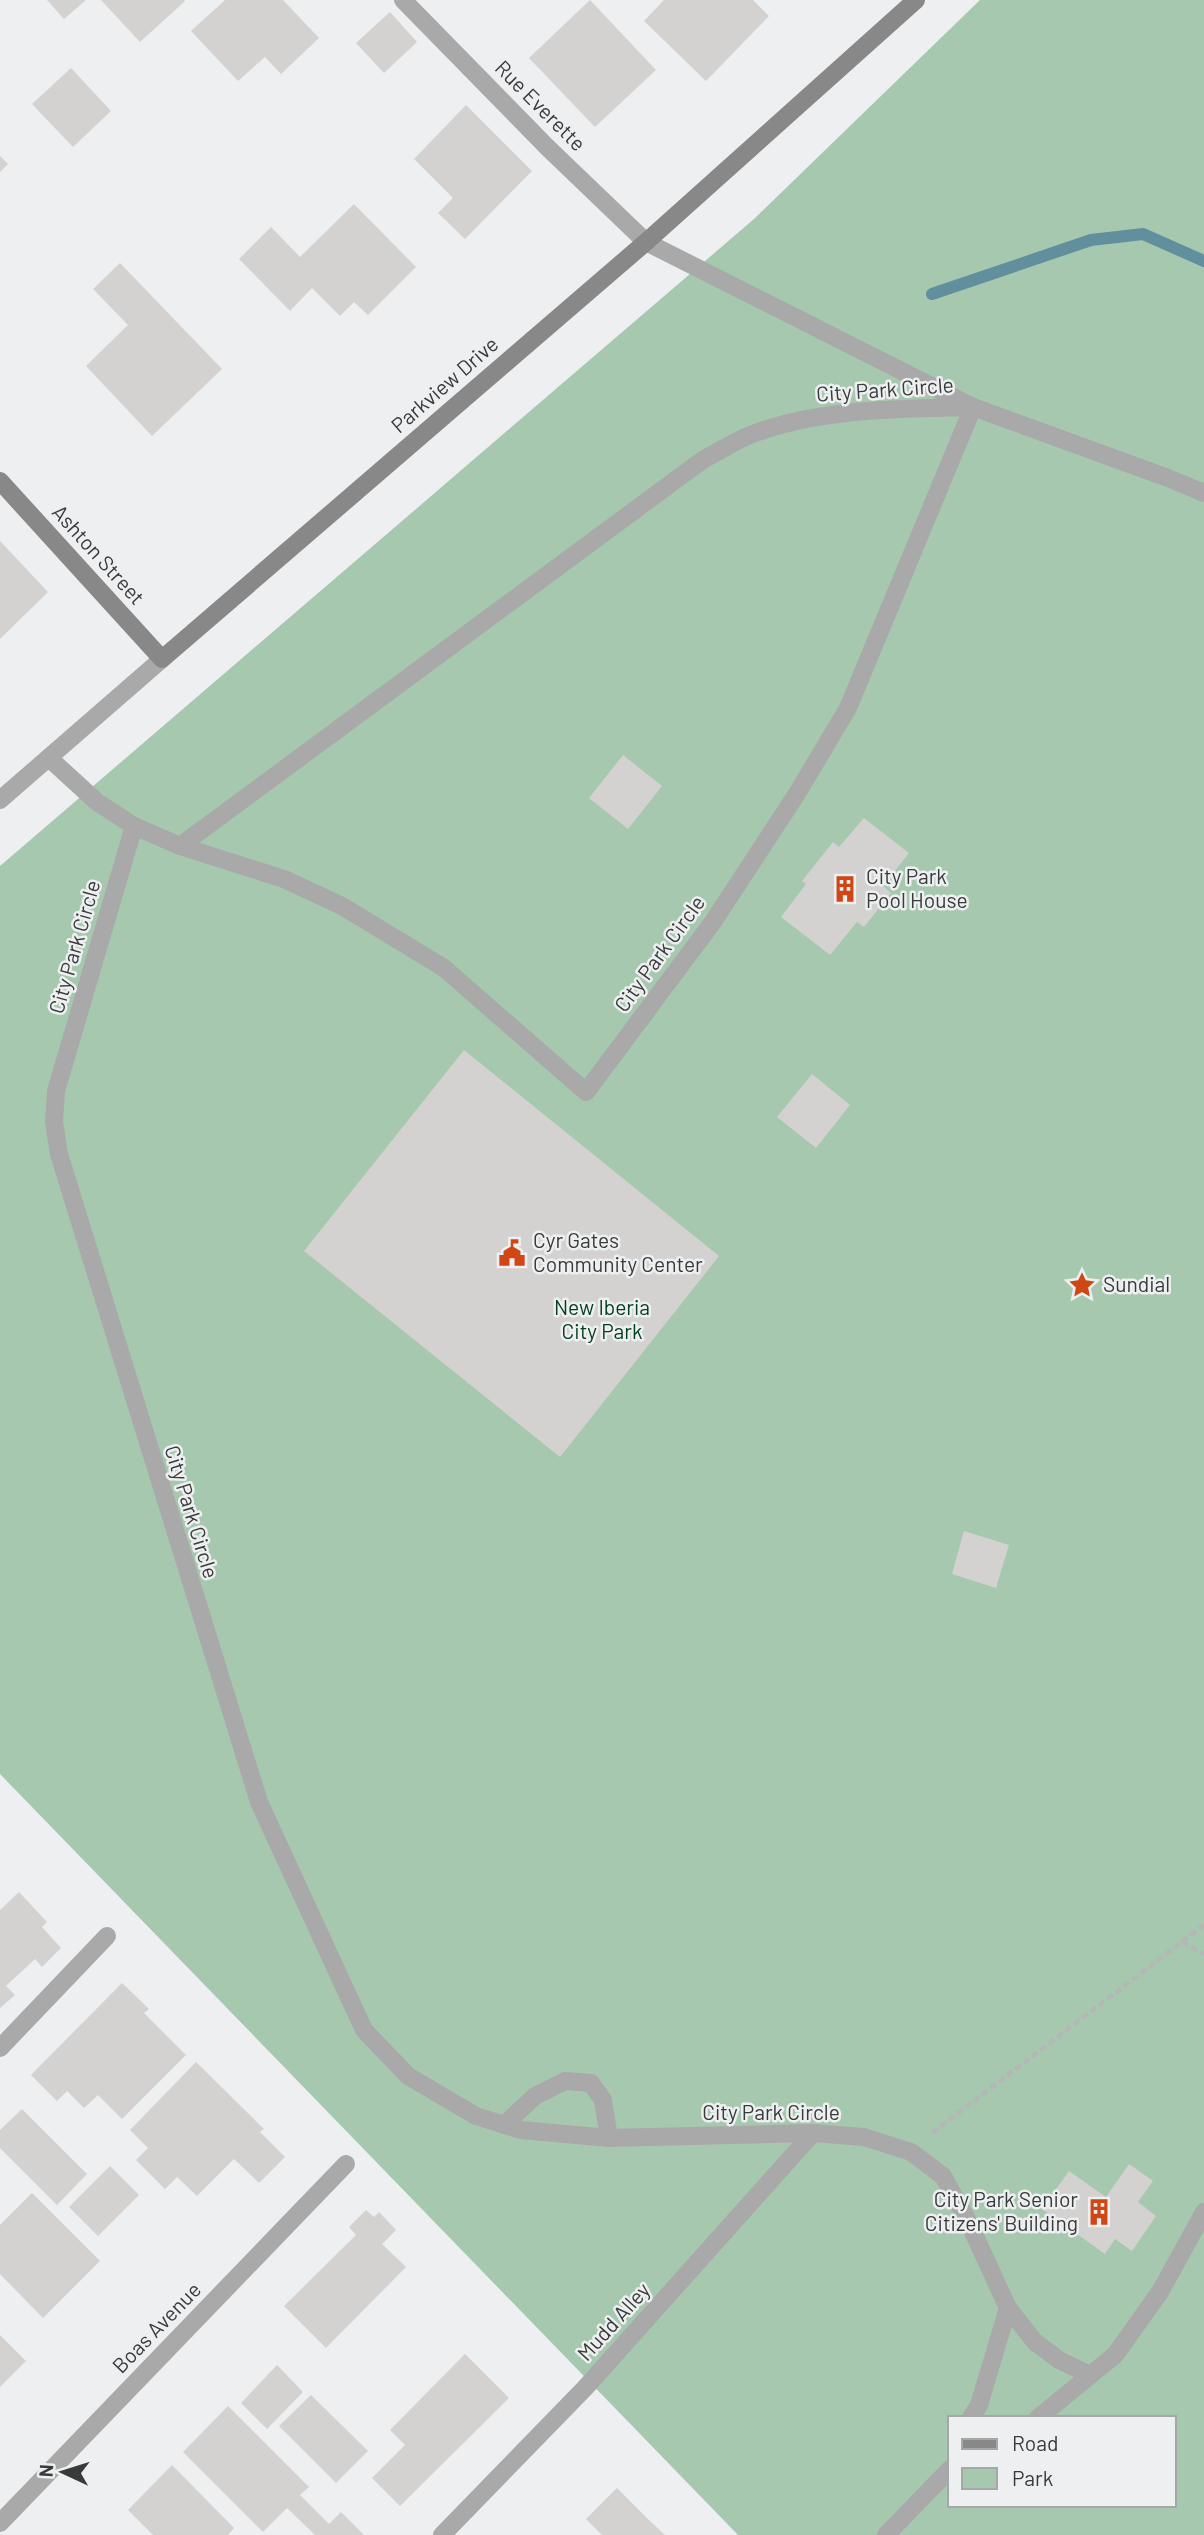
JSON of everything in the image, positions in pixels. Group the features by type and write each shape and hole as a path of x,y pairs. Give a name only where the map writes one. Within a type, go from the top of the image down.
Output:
{"main road":[{"name":"Parkview Drive","path":"162,659 646,242 916,0"},
{"name":"Ashton Street","path":"0,481 162,659"}],"street":[{"name":"Rue Everette","path":"403,0 547,147 646,242"},
{"name":"City Park Circle","path":"646,242 973,407 1204,493"},
{"name":"City Park Circle","path":"180,846 704,459 756,432 815,416 870,410 973,407"},
{"name":"City Park Circle","path":"49,758 97,802 134,826 180,846 284,879 341,906 432,961 586,1092 713,922 783,815 848,708 973,407"},
{"name":"Parkview Drive","path":"0,800 162,659"},
{"name":"City Park Circle","path":"134,826 55,1091 54,1122 78,1221 258,1802 363,2029 408,2076 477,2116 521,2130 609,2138 813,2133 864,2137 911,2152 943,2176 969,2222 1009,2308 1035,2342 1059,2360 1090,2375"},
{"path":"0,2048 107,1936"},
{"path":"504,2125 535,2096 565,2081 591,2082 603,2100 609,2138"},
{"name":"Mudd Alley","path":"442,2535 585,2388 813,2133"},
{"name":"Boas Avenue","path":"0,2523 346,2164"},
{"path":"1040,2416 1115,2355 1160,2292 1204,2213"},
{"path":"972,2416 979,2406 1009,2308"},
{"path":"886,2535 948,2471"}],"path":[{"path":"911,2152 938,2127 1204,1925"},
{"path":"1182,1942 1204,1954"}],"green space":[{"name":"New Iberia City Park","path":"980,0 1204,0 1204,2535 738,2535 0,1774 0,866 754,219"}],"building":[{"path":"47,0 86,0 64,19"},
{"path":"101,0 184,0 185,1 140,42"},
{"path":"225,0 283,0 319,38 281,74 265,57 238,81 191,31"},
{"path":"590,0 656,70 595,127 529,58"},
{"path":"664,0 753,0 769,16 706,81 644,21"},
{"path":"390,12 417,42 384,73 356,43"},
{"path":"71,68 111,111 73,147 32,104"},
{"path":"466,105 532,171 465,239 438,213 453,198 414,159"},
{"path":"0,156 8,164 0,172"},
{"path":"354,204 416,267 368,315 354,302 340,316 312,288 290,311 239,259 271,227 300,257"},
{"path":"120,263 222,369 152,436 86,366 128,325 93,289"},
{"path":"0,541 48,592 0,639"},
{"path":"623,755 662,786 628,829 589,798"},
{"name":"City Park Pool House","path":"864,818 909,853 883,886 891,893 864,927 857,922 830,955 781,917 806,884 802,881 833,842 839,847"},
{"name":"Cyr Gates Community Center","path":"464,1050 719,1256 560,1457 304,1251"},
{"path":"812,1074 850,1105 816,1148 777,1117"},
{"path":"964,1531 1009,1545 996,1588 952,1574"},
{"path":"19,1892 47,1922 42,1927 61,1948 42,1967 35,1959 6,1986 15,1995 0,2008 0,1910"},
{"path":"122,1983 149,2009 144,2013 186,2055 122,2119 98,2095 84,2108 67,2091 57,2101 31,2075"},
{"path":"196,2062 264,2129 260,2132 285,2157 259,2183 234,2159 197,2196 177,2177 165,2189 136,2160 148,2148 130,2130"},
{"path":"22,2109 87,2174 57,2205 0,2148 0,2130"},
{"name":"City Park Senior Citizens' Building","path":"1129,2164 1153,2181 1138,2202 1156,2216 1132,2251 1115,2239 1105,2254 1042,2209 1069,2171 1106,2197"},
{"path":"110,2166 139,2195 98,2236 69,2207"},
{"path":"32,2193 100,2261 43,2318 0,2274 0,2225"},
{"path":"366,2210 374,2217 379,2212 396,2230 382,2244 406,2267 326,2348 284,2306 356,2235 349,2227"},
{"path":"0,2335 26,2361 0,2387"},
{"path":"465,2354 509,2398 400,2506 372,2478 405,2445 390,2430"},
{"path":"277,2365 303,2392 267,2429 241,2403"},
{"path":"311,2395 368,2451 336,2483 279,2426"},
{"path":"228,2406 309,2487 300,2495 329,2524 341,2512 364,2535 315,2535 287,2508 263,2532 183,2452"},
{"path":"172,2465 234,2528 228,2535 153,2535 128,2510"},
{"path":"617,2488 665,2535 602,2535 586,2519"}],"waterway":[{"path":"932,294 1091,240 1143,234 1204,261"}],"place":[{"name":"City Park Pool House","path":"845,889"},
{"name":"Cyr Gates Community Center","path":"512,1253"},
{"name":"Sundial","path":"1082,1285"},
{"name":"City Park Senior Citizens' Building","path":"1099,2212"}]}
